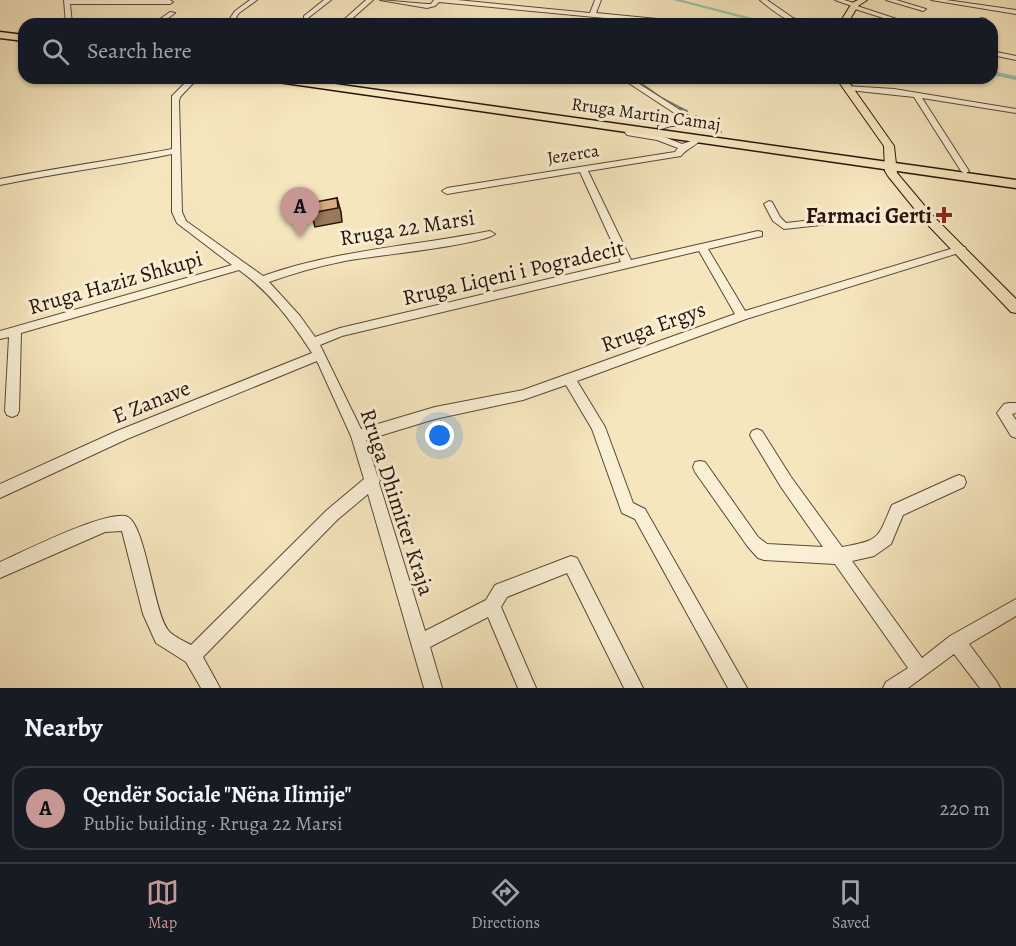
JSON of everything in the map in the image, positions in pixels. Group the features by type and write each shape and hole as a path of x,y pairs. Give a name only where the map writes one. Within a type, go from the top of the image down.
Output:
{"highway":[{"path":"0,35 18,40"},
{"path":"0,39 18,40"},
{"name":"Rruga Martin Camaj","path":"313,84 697,139 1016,178"},
{"name":"Rruga Martin Camaj","path":"351,84 661,128 1016,184"}],"main road":[{"path":"847,18 857,4"},
{"path":"846,84 886,140 892,152 892,174 930,220 961,249 1016,308"}],"street":[{"path":"233,18 254,0"},
{"path":"306,17 328,0"},
{"path":"349,18 369,0"},
{"path":"388,0 428,6 433,5 437,0 624,18"},
{"path":"592,15 598,0"},
{"path":"838,0 857,4 893,18"},
{"path":"889,0 923,9"},
{"path":"934,0 1016,12"},
{"path":"979,0 1016,5"},
{"path":"68,18 67,1 170,2"},
{"path":"769,1 790,18"},
{"path":"525,9 539,18"},
{"path":"165,18 172,13"},
{"path":"998,54 1016,58"},
{"name":"Rruga Dhimiter Kraja","path":"188,84 176,96 177,212 182,223 262,281 296,319 316,349 358,436 373,480 433,688"},
{"path":"635,84 690,119 686,124 670,124 661,128"},
{"path":"849,88 894,92 1016,111"},
{"path":"918,97 965,171"},
{"path":"627,129 630,134 659,138 683,147"},
{"name":"Jezerca","path":"447,191 678,154 683,147 697,139"},
{"path":"0,182 176,151"},
{"path":"583,169 628,265"},
{"path":"769,204 776,219 784,226 874,216 930,220"},
{"name":"Rruga 22 Marsi","path":"262,281 287,270 329,260 396,247 446,244 490,234"},
{"name":"Rruga Liqeni i Pogradecit","path":"316,349 340,332 758,234"},
{"path":"702,247 742,316"},
{"name":"Rruga Ergys","path":"358,436 435,412 523,395 742,316 961,249"},
{"name":"Rruga Haziz Shkupi","path":"0,335 241,266"},
{"path":"12,411 15,331"},
{"name":"E Zanave","path":"0,491 316,349"},
{"path":"568,379 598,427 627,508 640,514 738,688"},
{"path":"1016,408 1009,408 1004,413 1016,432"},
{"path":"757,435 786,482 920,670"},
{"path":"700,467 753,542 764,552 838,556 868,550 886,539 897,510 958,482"},
{"path":"192,656 332,515 373,480"},
{"path":"0,570 104,525 126,524 131,531 151,614 162,637 192,656 211,688"},
{"path":"420,643 492,606 501,591 572,564 634,688"},
{"path":"492,606 527,688"},
{"path":"892,688 956,642 1016,607"},
{"path":"956,642 991,688"}],"building":[{"path":"337,198 338,208 311,213 310,203"}],"waterway":[{"path":"676,0 749,18"},
{"path":"998,74 1016,78"},
{"path":"642,84 683,109"},
{"path":"680,108 687,111"},
{"path":"696,116 721,132"}],"place":[{"name":"Farmaci Gerti","path":"944,215"},
{"name":"Qendër Sociale \"Nëna Ilimije\"","path":"300,237"}]}
